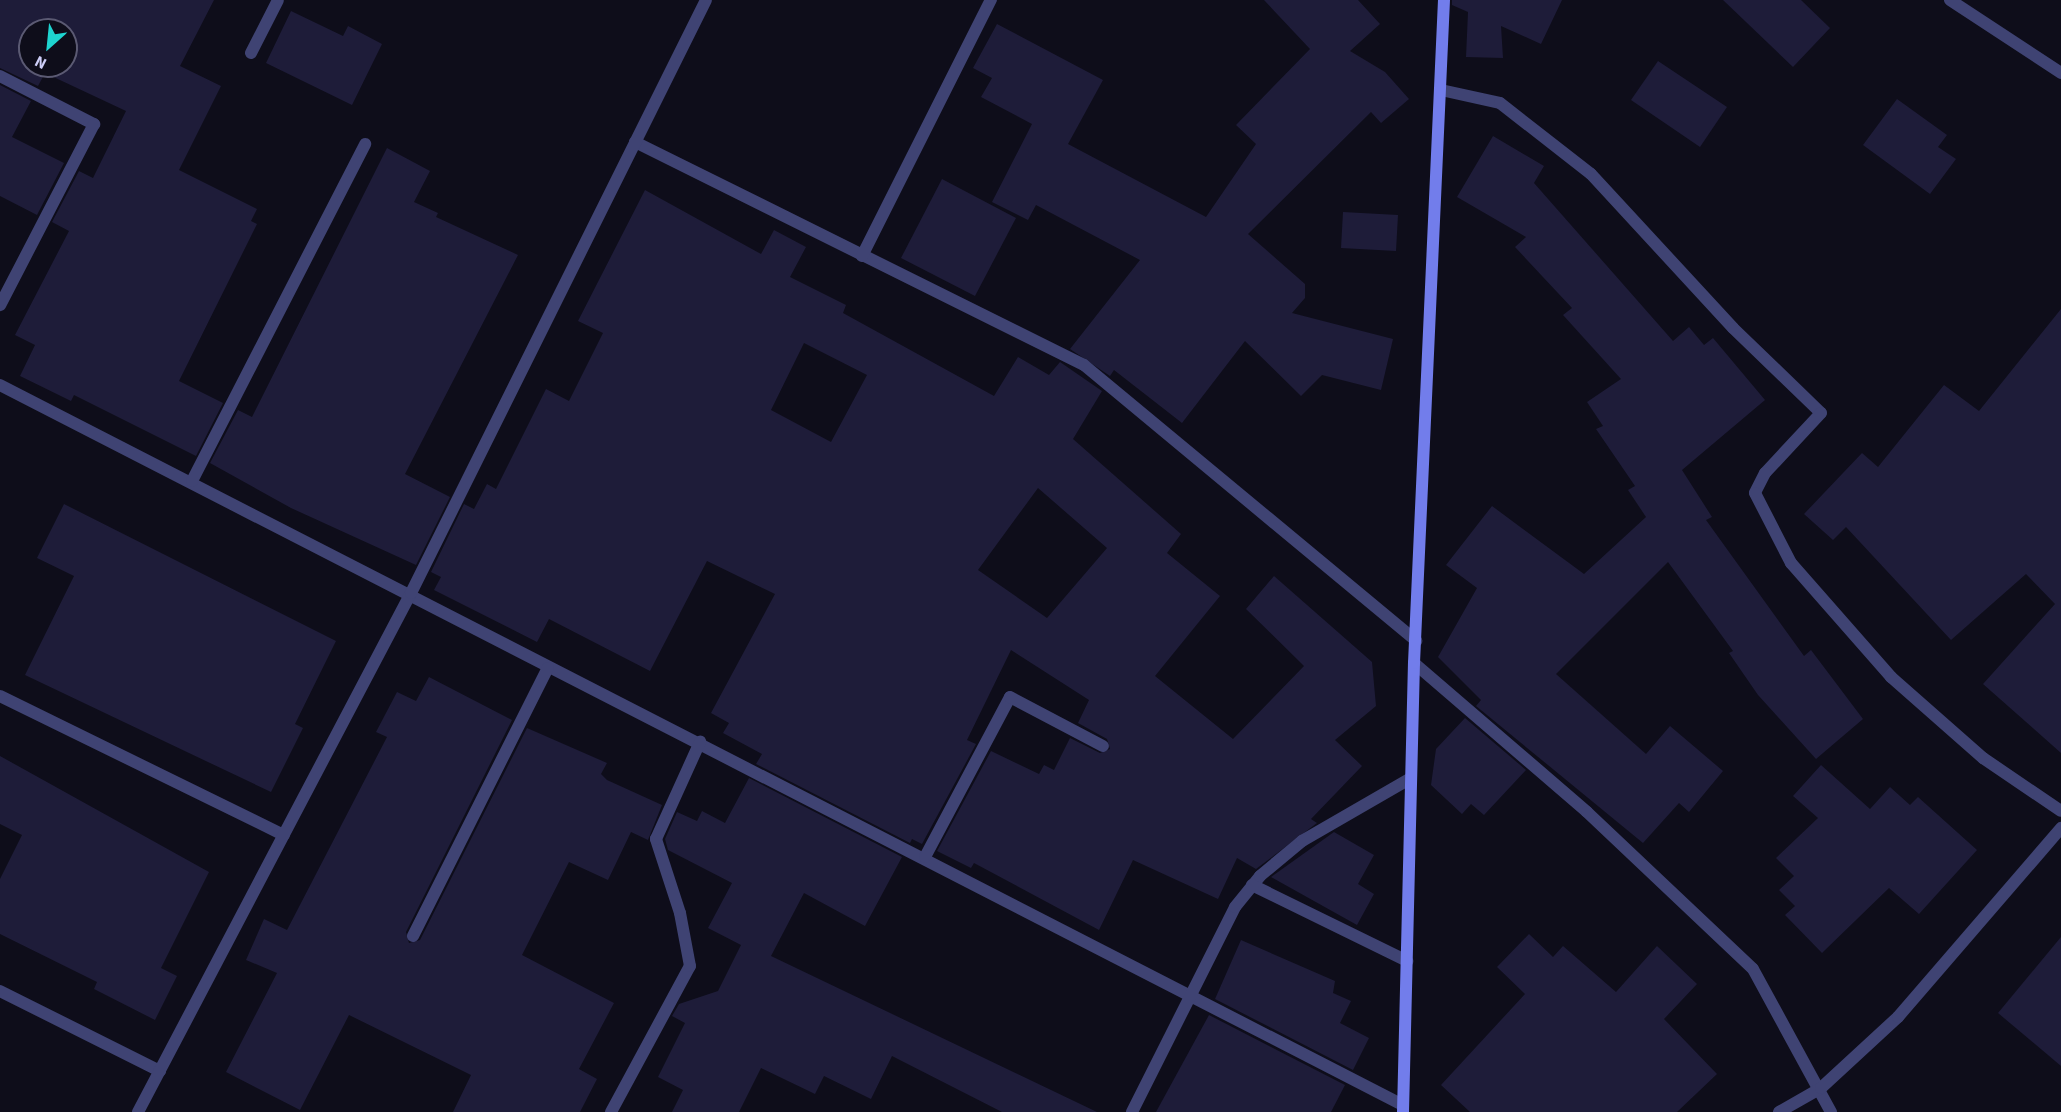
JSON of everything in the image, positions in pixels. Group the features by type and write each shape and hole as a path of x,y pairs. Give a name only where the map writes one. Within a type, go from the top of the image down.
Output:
{"street":[{"path":"251,53 278,0"},
{"path":"138,1112 411,593 706,0"},
{"path":"862,256 991,0"},
{"path":"0,385 411,593 548,668 700,742 1194,994 1403,1108 1414,663 1444,0"},
{"path":"1950,0 2061,73"},
{"path":"0,76 94,124 0,305"},
{"path":"1441,90 1500,103 1591,174 1733,328 1821,413 1765,473 1755,493 1791,563 1891,677 1983,759 2061,811"},
{"path":"635,142 1084,365 1416,641"},
{"path":"192,481 365,144"},
{"path":"1414,663 1587,812 1753,969 1821,1088 1831,1112"},
{"path":"413,936 548,668"},
{"path":"0,696 284,835"},
{"path":"925,857 1010,698 1103,746"},
{"path":"611,1112 690,966 680,913 656,839 700,742"},
{"path":"1132,1112 1194,994 1235,907 1252,885 1302,841 1412,778"},
{"path":"1779,1112 1821,1088 1934,980 2061,828"},
{"path":"1252,885 1407,961"},
{"path":"0,991 160,1071"}],"building":[{"path":"0,0 214,0 180,66 221,86 179,170 257,209 251,221 257,224 179,381 223,403 196,456 74,395 71,401 20,376 35,345 15,335 69,231 52,222 79,171 93,178 126,111 56,78 78,78 78,18 18,18 18,77 0,68"},
{"path":"1264,0 1358,0 1380,24 1350,51 1385,72 1409,99 1381,123 1371,112 1248,234 1305,284 1305,298 1292,313 1393,339 1381,390 1322,375 1301,396 1245,341 1182,423 1114,370 1110,376 1070,349 1140,260 1036,205 1028,220 992,202 1032,124 981,97 992,78 973,68 997,24 1103,80 1068,144 1206,217 1256,144 1236,125 1310,49"},
{"path":"1452,0 1562,0 1541,44 1501,26 1503,58 1466,57 1468,12 1452,5"},
{"path":"1723,0 1801,0 1830,28 1793,67"},
{"path":"291,11 343,36 348,26 382,44 352,105 266,63"},
{"path":"1658,61 1727,107 1700,147 1631,100"},
{"path":"21,78 42,78 38,86"},
{"path":"0,85 31,101 12,137 64,163 37,215 0,196"},
{"path":"1897,99 1947,135 1938,147 1956,159 1930,194 1863,145"},
{"path":"1493,136 1544,166 1534,183 1673,341 1689,327 1704,345 1713,338 1765,400 1682,470 1712,517 1706,520 1804,656 1811,650 1863,719 1816,759 1758,695 1729,653 1733,651 1668,562 1556,674 1646,754 1670,726 1723,771 1689,812 1679,803 1643,843 1476,706 1481,700 1438,657 1477,588 1446,565 1492,506 1584,574 1646,517 1628,490 1635,486 1596,429 1603,426 1587,402 1621,379 1563,315 1572,308 1515,247 1526,237 1457,197"},
{"path":"387,148 430,171 414,202 438,213 436,217 518,255 405,474 450,497 416,565 291,508 210,463 238,410 252,417"},
{"path":"942,179 1016,218 975,296 901,258"},
{"path":"645,190 761,254 774,230 806,247 790,277 846,305 843,313 994,396 1018,357 1049,375 1060,362 1102,391 1073,439 1181,534 1167,553 1220,596 1155,676 1233,739 1304,666 1246,609 1274,576 1372,662 1376,706 1335,740 1362,766 1311,819 1317,823 1256,869 1237,858 1218,899 1133,860 1099,930 974,863 971,868 937,851 991,751 1039,774 1044,765 1054,770 1070,738 1100,753 1110,749 1107,739 1078,723 1089,700 1011,650 967,740 976,744 922,844 912,839 910,843 756,764 762,754 723,733 729,723 711,713 775,594 707,561 650,671 549,619 537,642 434,590 441,577 431,572 464,504 474,509 487,484 496,489 546,389 569,401 603,333 578,321","holes":["804,343 867,375 831,442 771,410","1038,488 1107,548 1047,618 978,570"]},
{"path":"1343,212 1398,215 1396,251 1341,248"},
{"path":"2061,309 2061,753 1983,684 2055,604 2026,574 1951,640 1846,527 1833,540 1804,514 1862,453 1878,467 1944,385 1979,411"},
{"path":"64,504 336,641 295,724 303,728 271,792 25,675 74,576 37,558"},
{"path":"429,677 512,720 406,932 409,943 420,940 527,728 607,763 601,774 607,780 662,805 648,840 631,832 608,880 569,862 522,955 614,1003 579,1069 597,1079 580,1112 453,1112 471,1075 349,1015 300,1110 226,1072 277,973 246,960 264,919 287,930 387,737 376,732 397,692 416,701"},
{"path":"1465,718 1526,770 1484,815 1471,804 1462,814 1431,785 1436,749"},
{"path":"0,756 209,872 161,968 177,976 155,1020 94,989 97,982 0,934 0,879 22,835 0,824"},
{"path":"1821,765 1870,809 1890,787 1910,805 1918,797 1977,850 1919,914 1889,888 1822,953 1785,915 1795,906 1779,890 1794,876 1776,858 1818,818 1793,796"},
{"path":"749,778 902,857 865,926 804,893 771,956 1097,1112 1002,1112 892,1056 871,1099 824,1076 815,1094 761,1068 739,1112 672,1112 683,1090 658,1077 685,1023 672,1016 679,1004 718,991 741,945 708,928 732,883 668,850 665,839 677,812 697,821 702,811 725,823"},
{"path":"1334,832 1374,855 1358,884 1374,894 1357,925 1271,877"},
{"path":"1529,934 1553,957 1563,946 1616,992 1657,946 1697,984 1664,1019 1717,1074 1677,1112 1470,1112 1441,1085 1525,994 1497,967"},
{"path":"2061,937 2061,1066 1998,1013"},
{"path":"1241,940 1335,981 1333,993 1351,1001 1340,1023 1369,1038 1353,1070 1215,999"},
{"path":"1209,1015 1345,1085 1331,1112 1156,1112"}]}
